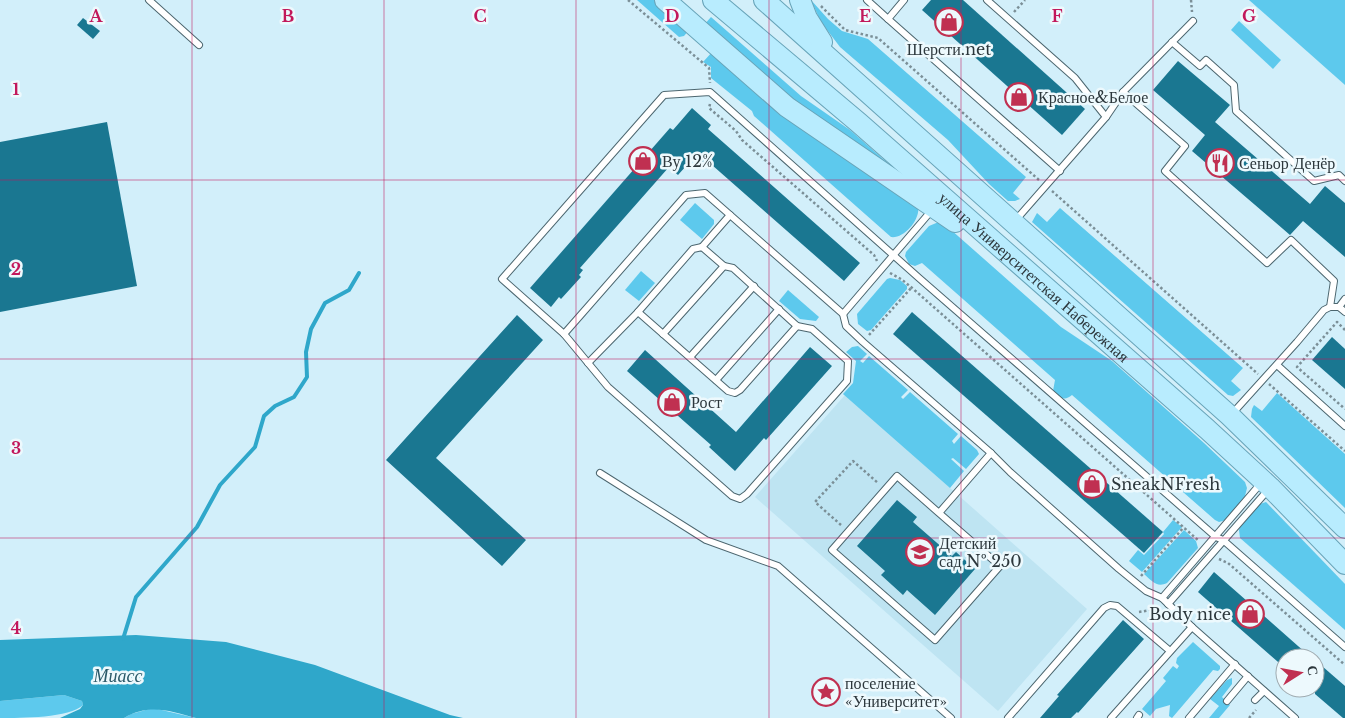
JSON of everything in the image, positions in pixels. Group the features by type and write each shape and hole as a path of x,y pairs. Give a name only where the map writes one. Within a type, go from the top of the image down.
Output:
{"main road":[{"path":"665,0 787,107 935,207 1002,255 1069,307"},
{"name":"улица Университетская Набережная","path":"713,0 859,123 1069,307 1266,484 1345,564"},
{"name":"улица Университетская Набережная","path":"764,0 1230,416 1345,528"},
{"path":"800,0 807,18 834,61"}],"lane":[{"path":"149,0 199,45"},
{"path":"868,0 1060,171"},
{"path":"888,18 904,0"},
{"path":"987,0 1075,78 1106,117"},
{"path":"1013,224 1106,117 1122,92 1193,21"},
{"path":"1172,42 1200,66 1206,60 1234,85 1236,111 1314,181 1339,175 1345,181"},
{"path":"702,247 724,266 733,268 797,326 812,329 848,361 847,381 747,494 740,498 732,496 608,386 564,334 502,279 664,95 710,92 919,278 1345,647"},
{"path":"1122,92 1185,146 1165,171 1267,263 1291,240 1334,281 1330,307"},
{"path":"564,334 686,195 705,193 843,314 846,326 863,342 1135,582 1146,591 1162,598 1295,718"},
{"path":"843,314 935,207"},
{"path":"588,363 638,312 693,249 702,247 730,215"},
{"path":"663,334 724,266"},
{"path":"690,358 754,286"},
{"path":"1338,307 1345,299"},
{"path":"1230,416 1264,380 1324,310 1330,307 1338,307 1345,312"},
{"path":"716,380 779,309"},
{"path":"638,312 728,391 735,393 740,390 797,326"},
{"path":"1277,365 1345,426"},
{"path":"939,513 992,454"},
{"path":"600,473 706,540 778,566 951,718"},
{"path":"897,476 939,513 1000,566 936,640 832,550 897,476"},
{"path":"1162,598 1266,484"},
{"path":"1168,604 1223,540 1266,484"},
{"path":"1008,718 1104,608 1110,605 1117,606 1170,651"},
{"path":"1110,718 1192,627"},
{"path":"1189,718 1235,664"},
{"path":"1227,701 1248,676"},
{"path":"1256,700 1264,691"}],"path":[{"path":"628,0 681,46"},
{"path":"1008,19 1025,0"},
{"path":"863,342 919,278"},
{"path":"1345,330 1337,322 1297,367 1345,408"},
{"path":"1264,380 1345,451"},
{"path":"848,532 816,502 853,461 885,490"},
{"path":"1135,582 1194,517"},
{"path":"1139,612 1147,611"}],"shaded area":[{"path":"637,0 655,0 689,30 684,36 679,37"},
{"path":"811,0 842,31 868,39 1026,177 1013,193 1020,199 1008,201 989,184 948,140 840,47 821,22"},
{"path":"1249,0 1345,0 1345,85"},
{"path":"711,17 801,96 850,130 907,180 793,103 704,25"},
{"path":"1239,21 1281,60 1273,69 1231,30"},
{"path":"713,51 918,206 917,217 910,227 901,235 891,237 754,116 752,111 711,78 711,67 703,62"},
{"path":"695,203 714,220 714,224 702,239 680,220"},
{"path":"1060,208 1243,368 1231,381 1241,390 1233,396 1228,395 1032,222 1037,213 1047,222"},
{"path":"941,221 1061,327 1112,361 1245,482 1247,488 1245,496 1226,520 1219,522 1215,520 1072,395 1062,398 1057,395 1053,391 1055,380 922,263 915,266 909,264 905,256 906,252 929,226"},
{"path":"641,271 655,283 639,301 625,290"},
{"path":"887,279 900,280 907,286 907,289 871,330 867,331 858,324 857,314"},
{"path":"788,290 819,317 816,321 800,319 779,301"},
{"path":"858,346 867,354 860,361 863,363 869,356 908,390 901,397 903,399 910,392 958,434 952,441 954,444 961,436 977,450 979,454 966,469 953,458 951,459 964,471 950,488 843,394 853,383 856,361 846,352 852,347"},
{"path":"1277,393 1345,454 1345,508 1251,417 1254,405 1262,411"},
{"name":"Детский сад № 250","path":"845,395 1087,609 998,711 755,497"},
{"path":"1266,502 1345,584 1345,630 1240,538 1240,526 1260,504"},
{"path":"1173,520 1182,527 1142,572 1129,561 1138,550 1144,555 1164,534 1163,532"},
{"path":"1184,530 1196,541 1198,548 1167,583 1160,585 1155,583 1144,574"},
{"path":"1193,642 1220,666 1220,669 1218,671 1213,670 1172,718 1169,716 1170,705 1156,709 1150,716 1142,709 1166,681 1163,678 1173,666 1177,669 1179,666 1176,663 1177,658"},
{"path":"1232,678 1232,684 1222,697 1230,705 1219,718 1209,718 1219,706 1210,699 1227,680"},
{"path":"64,695 82,701 83,705 68,713 57,715 0,718 0,701"},
{"path":"153,708 196,718 124,718"}],"water":[{"name":"Миасс","path":"136,635 226,642 315,665 450,715 463,718 196,718 168,711 151,710 133,713 124,718 60,718 80,709 83,705 82,701 64,695 0,701 0,640"}],"building":[{"path":"931,0 963,0 1085,109 1062,135 922,10"},
{"path":"83,18 100,31 93,39 77,25"},
{"path":"1178,61 1230,105 1215,122 1310,204 1325,186 1345,203 1345,257 1303,221 1290,235 1192,151 1205,135 1153,90"},
{"path":"692,108 711,125 708,129 860,263 844,281 712,165 709,167 695,156 678,175 669,167 580,268 583,270 579,275 581,277 551,307 530,288 670,128 673,130"},
{"path":"107,122 137,286 0,312 0,142"},
{"path":"912,312 1163,532 1144,553 893,334"},
{"path":"517,315 543,340 436,458 526,540 502,566 386,460"},
{"path":"1332,337 1345,349 1345,389 1312,360"},
{"path":"810,347 832,366 766,440 764,438 735,471 709,447 711,445 627,371 645,350 736,432"},
{"path":"897,500 917,517 913,522 952,556 956,552 975,569 935,615 907,590 903,595 881,575 885,571 857,546"},
{"path":"1214,572 1301,648 1275,648 1275,659 1198,592"},
{"path":"1123,620 1144,639 1078,713 1071,718 1040,718 1059,696 1057,695"},
{"path":"1325,669 1345,686 1345,718 1320,698 1325,698"}],"waterway":[{"path":"123,639 136,597 197,527 220,485 255,447 264,416 275,406 294,397 307,377 306,352 311,329 325,303 349,290 359,273"}],"place":[{"name":"Шерсти.net","path":"949,22"},
{"name":"Красное&Белое","path":"1019,97"},
{"name":"Ву 12%","path":"643,161"},
{"name":"Сеньор Денёр","path":"1220,163"},
{"name":"Рост","path":"672,402"},
{"name":"SneakNFresh","path":"1092,484"},
{"name":"Детский сад № 250","path":"920,552"},
{"name":"Body nice","path":"1250,614"},
{"name":"поселение «Университет»","path":"826,692"}]}
